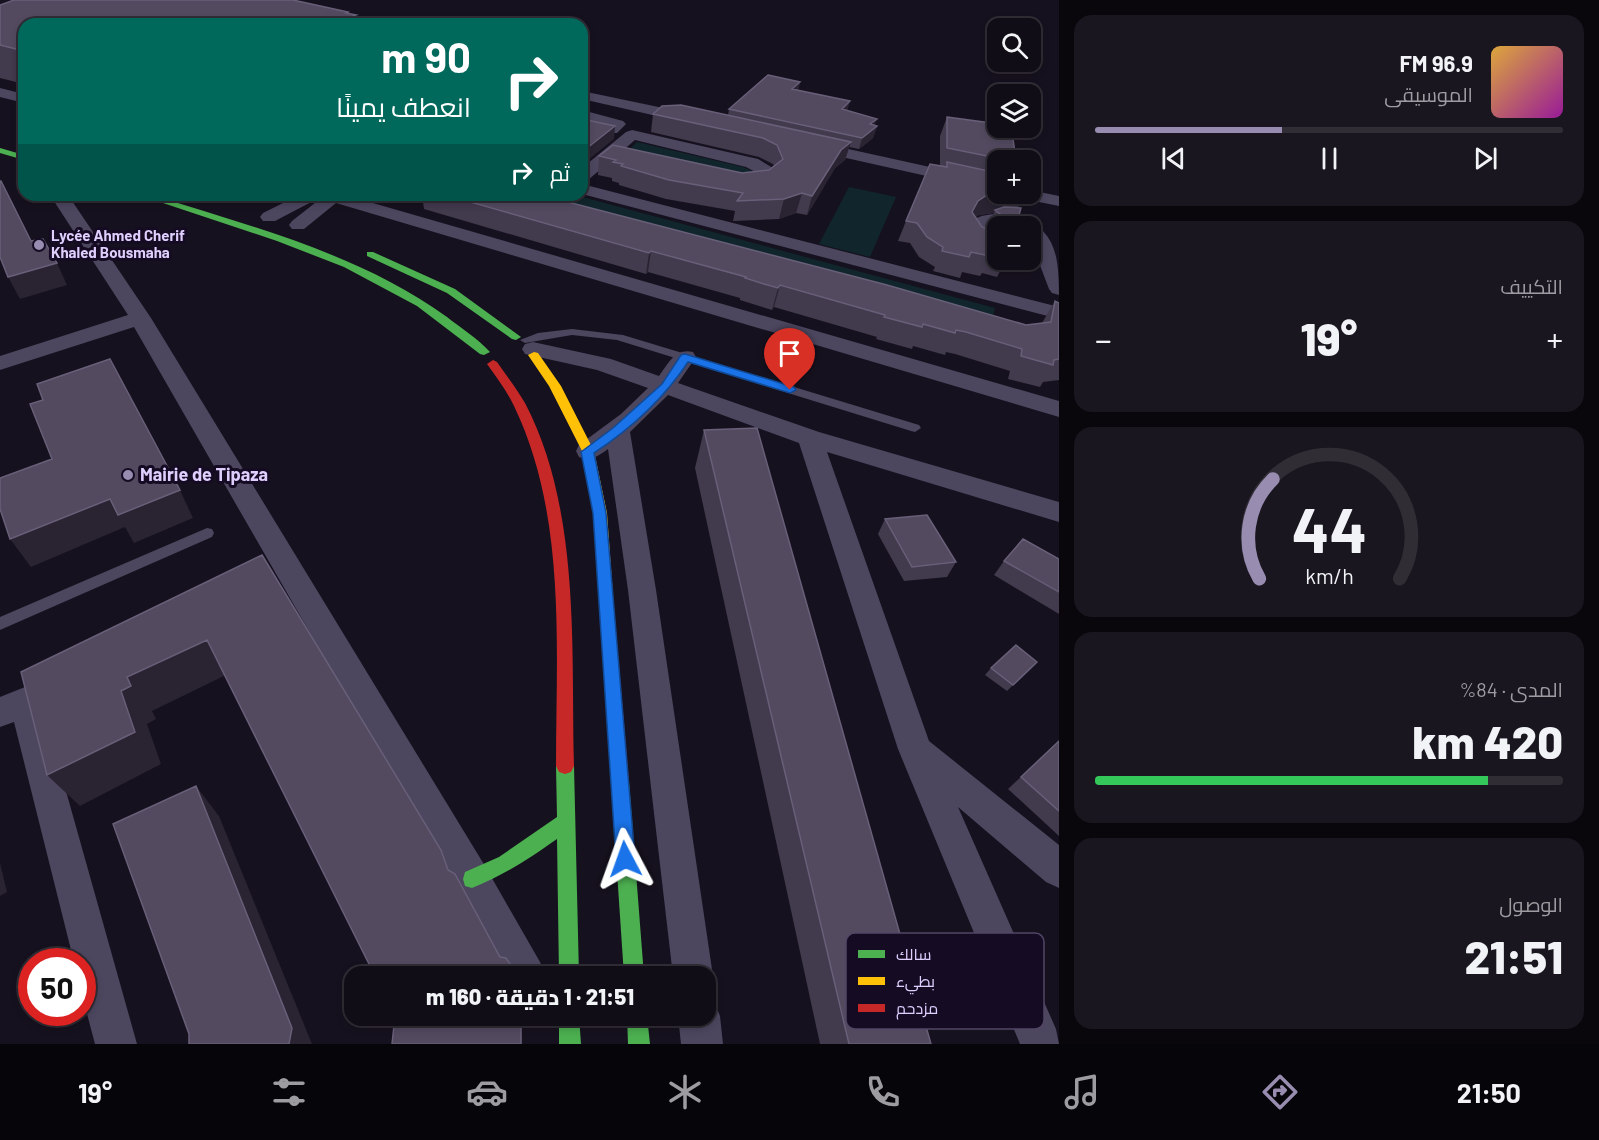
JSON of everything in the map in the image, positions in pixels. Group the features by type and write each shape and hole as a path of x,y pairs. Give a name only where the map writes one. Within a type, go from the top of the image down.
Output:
{"main road":[{"path":"0,150 18,156"},
{"path":"159,201 361,272 423,304 456,326 484,352 522,409 547,479 558,536 562,600 569,966"},
{"path":"263,215 306,228"},
{"path":"361,250 451,291 525,352 555,386 588,452 600,513 633,966"},
{"path":"484,352 495,340 525,352"},
{"path":"493,364 525,352"},
{"path":"472,879 506,864 566,822"},
{"path":"569,1026 570,1044"},
{"path":"638,1026 639,1044"}],"street":[{"path":"0,92 18,97"},
{"path":"588,99 638,107 707,123"},
{"path":"588,173 660,112"},
{"path":"588,116 618,124 611,130"},
{"path":"588,124 752,163 762,166 768,174 764,182 756,185 744,186 727,183"},
{"path":"800,143 987,185"},
{"path":"608,155 630,160"},
{"path":"588,180 1059,313"},
{"path":"1041,197 1059,201"},
{"path":"63,201 140,318 278,575 472,879 520,966"},
{"path":"263,215 307,201"},
{"path":"306,228 322,201"},
{"path":"347,201 1059,409"},
{"path":"987,221 976,225 974,231 976,236 987,242"},
{"path":"1041,240 1059,289"},
{"path":"1041,261 1050,265"},
{"path":"0,363 140,318"},
{"path":"525,352 603,364 810,438 1059,512"},
{"path":"588,452 618,431 666,386 685,357"},
{"path":"618,431 644,602 692,966"},
{"path":"810,438 915,749 994,933"},
{"path":"24,702 116,1044"},
{"path":"915,749 1059,869"},
{"path":"552,1026 562,1044"},
{"path":"700,1026 702,1044"},
{"path":"1035,1029 1041,1044"}],"lane":[{"path":"525,352 554,332 596,333 619,337 915,428"},
{"path":"0,624 207,533"}],"shaded area":[{"path":"637,142 743,167 752,171 753,175 627,152"},
{"path":"849,187 896,197 870,257 819,244"},
{"path":"588,198 995,308 993,316 563,201 588,201"}],"building":[{"path":"14,0 293,0 348,12 346,13 356,15 353,16 358,18 18,18 18,50 0,45 0,5"},
{"path":"768,75 800,82 792,89 850,101 842,109 877,119 870,124 877,126 862,138 729,109"},
{"path":"681,105 851,142 841,150 812,196 802,193 784,199 737,201 743,193 669,180 621,166 623,164 613,162 616,160 599,156 613,145 742,173 769,170 783,159 777,145 763,138 653,114 662,106"},
{"path":"947,117 987,122 987,138 1013,139 1015,150 987,150 987,156 947,148"},
{"path":"588,120 615,126 588,147"},
{"path":"947,162 987,171 987,195 978,201 972,212 982,227 987,229 987,255 971,252 969,257 942,251 943,247 927,237 917,223 906,221 930,164 947,167"},
{"path":"0,181 31,241 43,239 57,263 8,277 0,257"},
{"path":"467,201 564,201 887,285 1026,325 1051,322 1055,301 1059,303 1059,359 1054,360 1053,365 1021,356 1022,349 966,332 956,330 955,333 923,324 922,327 780,285 778,288 651,251 649,253"},
{"path":"1004,207 1021,208 1019,216 1002,216 995,210"},
{"name":"Mairie de Tipaza","path":"110,359 180,490 118,515 110,499 10,539 0,509 0,478 52,459 30,404 43,400 37,384"},
{"path":"757,428 900,933 846,933 846,1029 927,1029 931,1044 849,1044 704,430"},
{"path":"927,515 956,562 912,567 885,519"},
{"path":"1023,539 1059,559 1059,592 1004,561"},
{"path":"262,555 441,850 448,870 455,874 500,957 506,958 511,966 370,966 207,640 127,677 131,686 121,691 135,732 47,775 21,672"},
{"path":"1016,645 1037,662 1013,685 991,668"},
{"path":"1059,741 1059,811 1021,777"},
{"path":"196,786 292,1028 289,1044 189,1044 189,1034 113,824"},
{"path":"394,1026 521,1026 521,1044 392,1044"}],"traffic: fast":[{"path":"0,150 18,156"},
{"path":"162,201 314,251 380,280 421,304 484,352"},
{"path":"370,254 451,291 516,337"},
{"path":"565,766 569,966"},
{"path":"620,782 633,966"},
{"path":"472,879 506,864 566,822"},
{"path":"569,1026 570,1044"},
{"path":"638,1026 639,1044"}],"traffic: slow":[{"path":"534,355 555,386 588,451 600,513 606,596"}],"traffic: jam":[{"path":"493,364 522,410 538,452 550,496 562,585 565,766"},
{"path":"606,596 620,782"}],"place":[{"name":"Lycée Ahmed Cherif Khaled Bousmaha","path":"39,245"},
{"name":"Mairie de Tipaza","path":"128,475"}],"route":[{"path":"625,859 600,513 588,452 618,431 666,386 685,357 790,390"}]}
